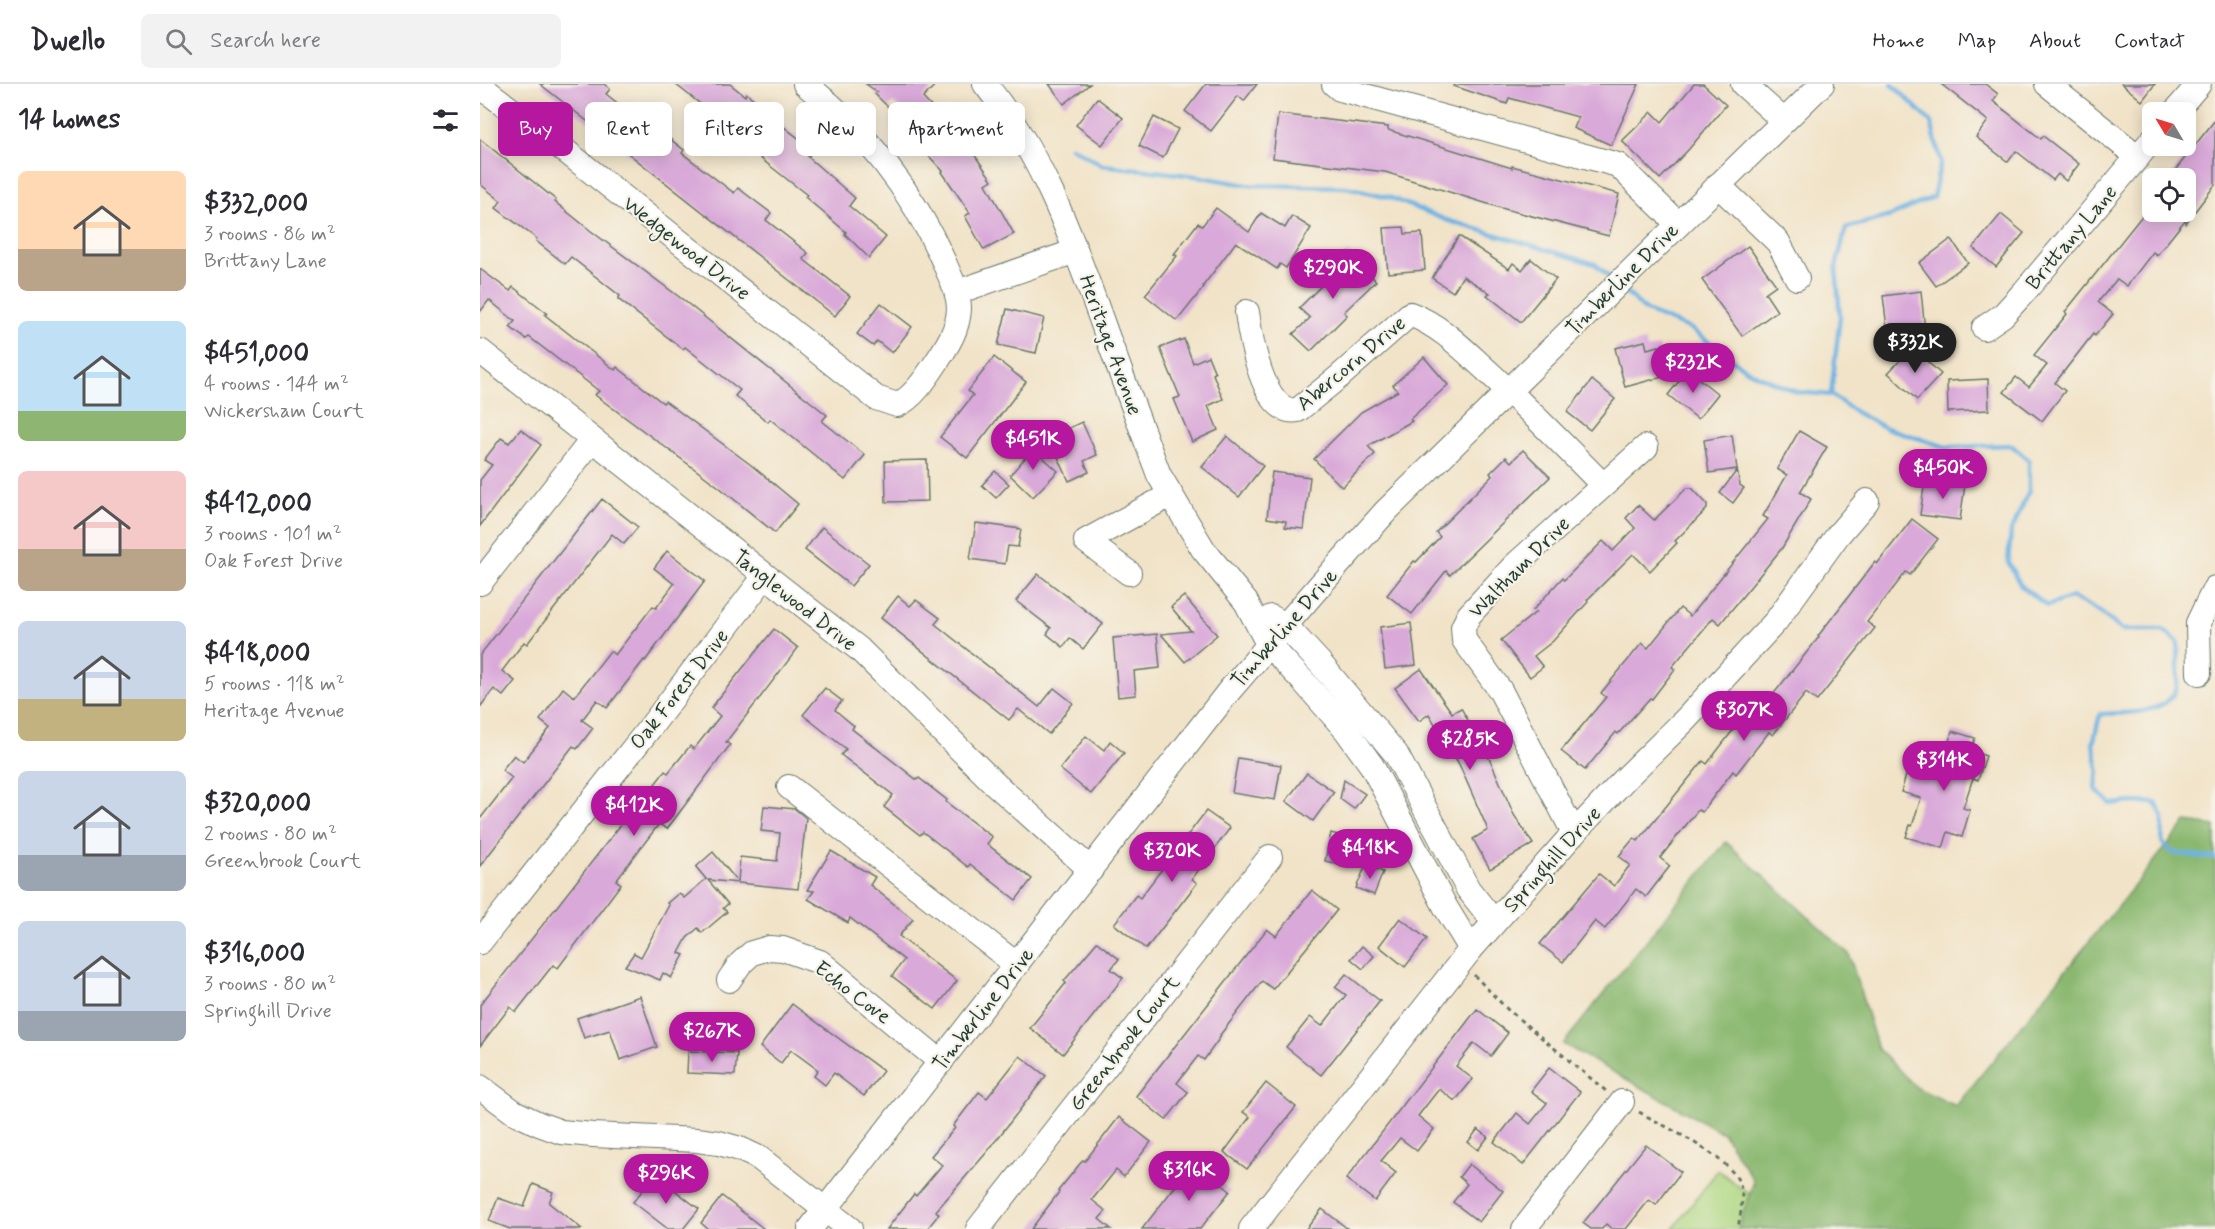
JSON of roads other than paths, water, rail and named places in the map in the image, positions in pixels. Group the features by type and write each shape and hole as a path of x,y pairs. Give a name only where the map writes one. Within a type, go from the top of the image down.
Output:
{"street":[{"path":"805,84 845,117 906,189 932,235 957,292 1076,251"},
{"name":"Heritage Avenue","path":"985,84 1013,120 1039,164 1064,217 1159,475 1170,495 1203,549 1246,602 1268,644 1305,682 1346,730 1372,766 1446,908 1471,949"},
{"path":"1334,84 1340,89 1618,165 1678,224"},
{"path":"1743,84 1784,121"},
{"name":"Timberline Drive","path":"810,1229 1268,644 1386,511 1822,84"},
{"path":"2047,84 2142,147"},
{"path":"2184,102 2199,84"},
{"name":"Wedgewood Drive","path":"480,86 568,153 876,398 897,405 904,402 926,378 951,341 959,308 957,292"},
{"name":"Brittany Lane","path":"1984,328 2003,315 2024,292 2142,153"},
{"path":"1718,185 1778,242 1797,278"},
{"name":"Abercorn Drive","path":"1247,312 1252,346 1269,390 1281,407 1290,412 1298,410 1340,376 1410,314 1426,320 1454,340 1509,390 1603,485"},
{"name":"Tanglewood Drive","path":"480,351 859,649 994,783 1092,870"},
{"path":"480,583 592,440"},
{"name":"Waltham Drive","path":"1574,834 1500,690 1464,639 1463,627 1470,615 1514,567 1646,447"},
{"path":"1129,573 1086,541 1170,495"},
{"name":"Springhill Drive","path":"1251,1229 1471,949 1625,779 1686,718 1776,621 1838,535 1867,501"},
{"name":"Oak Forest Drive","path":"480,942 652,725 765,576"},
{"path":"2199,673 2198,623 2215,588"},
{"name":"Heritage Avenue","path":"1246,602 1285,625 1396,754 1468,889 1494,922"},
{"path":"789,786 1017,964"},
{"name":"Greenbrook Court","path":"978,1229 1270,857"},
{"name":"Echo Cove","path":"729,980 740,964 752,953 769,948 783,949 820,962 941,1062"},
{"path":"480,1088 514,1112 561,1132 697,1140 740,1149 759,1158 850,1229"},
{"path":"1524,1229 1622,1102"}],"waterway":[{"path":"1892,84 1931,122 1941,162 1933,197 1891,216 1846,228 1836,267 1840,316 1831,395 1857,413 1886,428 1946,447 2011,445 2029,460 2029,491 2011,531 2008,562 2021,586 2047,606 2072,597 2101,613 2122,630 2163,630 2178,642 2177,685 2171,697 2164,704 2132,713 2100,714 2093,744 2098,768 2096,790 2111,804 2156,803 2163,818 2162,842 2173,853 2215,858"},
{"path":"1071,147 1102,165 1196,176 1247,185 1346,187 1389,197 1446,220 1595,264 1613,280"},
{"path":"1624,290 1646,311 1691,329 1745,369 1797,392 1831,395"}]}
